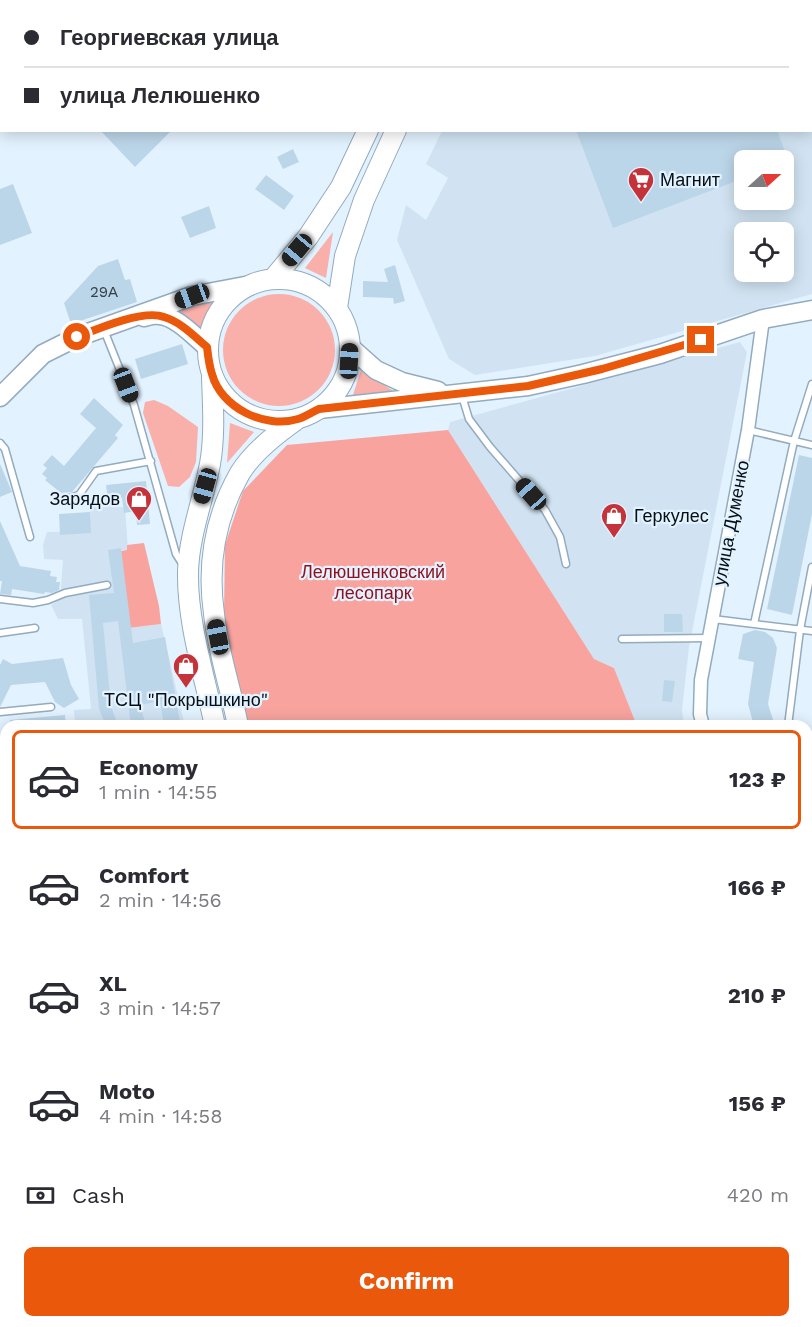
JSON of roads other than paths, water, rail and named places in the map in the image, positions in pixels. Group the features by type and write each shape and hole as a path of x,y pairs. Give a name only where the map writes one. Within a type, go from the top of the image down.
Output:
{"main road":[{"path":"273,279 308,237 341,187 367,132"},
{"path":"337,308 345,256 364,200 395,132"},
{"path":"215,720 192,615 188,574 195,519 210,462 214,422 212,376 207,347 212,324 223,304 245,286 273,279 292,280 308,285 323,294 337,308 345,323 350,347 345,376 334,396 319,409 296,420 276,435 241,472 219,525 210,574 214,616 237,720"},
{"path":"212,376 226,398 245,414 270,421 296,420"}],"street":[{"path":"0,397 43,354 77,337 192,296 245,286"},
{"path":"319,409 528,386 660,354 763,320 812,310"},
{"path":"124,320 158,315 167,317 185,328 207,347"},
{"name":"улица Думенко","path":"702,720 701,680 748,430 763,320"},
{"path":"350,347 376,370 402,382 455,393"}],"lane":[{"path":"103,327 134,405 176,554 188,574"},
{"path":"754,624 794,441 812,384"},
{"path":"455,393 469,419 490,447 545,510 560,537 566,564"},
{"path":"748,430 812,445"},
{"path":"0,443 5,450 30,537"},
{"path":"58,501 79,495 96,471 151,461"},
{"path":"789,720 800,630 812,567"},
{"path":"0,599 33,603 65,593 107,585"},
{"path":"713,619 812,631"},
{"path":"0,633 34,628"},
{"path":"622,639 709,639"},
{"path":"0,712 51,707"}],"place":[{"name":"Магнит","path":"641,203"},
{"name":"Зарядов","path":"139,522"},
{"name":"Геркулес","path":"614,539"},
{"name":"ТСЦ \"Покрышкино\"","path":"186,689"}],"park label":[{"name":"Лелюшенковский лесопарк","path":"373,582"}]}
